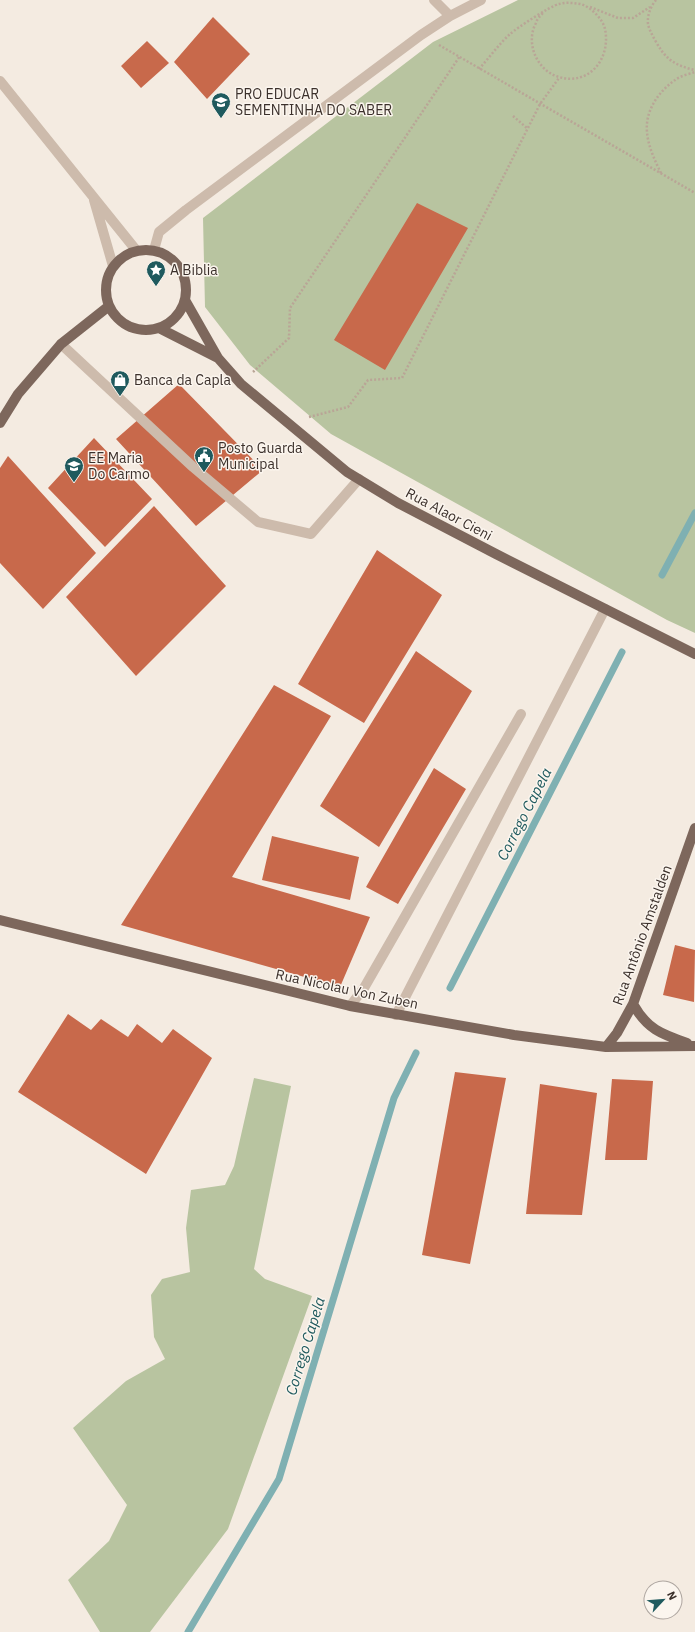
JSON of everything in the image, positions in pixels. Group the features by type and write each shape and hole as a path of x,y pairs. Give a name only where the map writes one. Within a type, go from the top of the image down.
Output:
{"main road":[{"path":"136,250 154,250 162,252 173,259 181,269 186,281 186,300 184,306 176,317 166,326 153,330 140,330 127,326 117,317 109,306 106,292 107,278 113,266 123,256 136,250"},
{"name":"Rua Alaor Cieni","path":"186,300 218,358 241,384 347,472 405,507 695,654"},
{"path":"0,423 18,394 61,344 109,306"},
{"name":"Rua Alaor Cieni","path":"159,328 218,358"},
{"name":"Rua Antônio Amstalden","path":"606,1047 617,1033 633,1004 695,828"},
{"name":"Rua Nicolau Von Zuben","path":"0,920 350,1006 396,1015 514,1035 606,1047 695,1046"},
{"path":"633,1004 646,1023 655,1030 663,1035 695,1046"}],"street":[{"path":"434,0 450,16"},
{"path":"154,250 159,232 422,35 450,16 481,0"},
{"path":"0,81 136,250"},
{"path":"92,194 113,266"},
{"path":"61,344 193,468 258,522 311,534 359,479"},
{"path":"396,1015 605,609"},
{"path":"350,1006 364,988 521,714"}],"path":[{"path":"480,69 510,34 557,4 570,2 583,5 618,18 633,18 650,7 656,0"},
{"path":"543,13 535,24 531,39 533,52 540,64 549,73 559,78 577,78 590,73 601,63 606,51 607,39 604,26 594,12 583,5"},
{"path":"650,7 648,24 667,57 685,68 695,71"},
{"path":"422,35 695,193"},
{"path":"241,384 289,338 290,308 460,56"},
{"path":"661,174 652,154 647,132 648,113 657,96 675,80 695,71"},
{"path":"298,432 310,416 348,407 368,380 402,378 540,104 559,78"},
{"path":"513,116 528,129"}],"green space":[{"path":"518,0 695,0 695,633 667,620 331,434 250,365 205,307 203,218 433,42"},
{"path":"254,1078 291,1086 254,1269 265,1279 312,1296 228,1529 150,1632 100,1632 68,1580 109,1541 127,1505 73,1428 126,1381 165,1359 154,1337 151,1295 162,1279 190,1272 186,1228 191,1190 225,1185 234,1166"}],"building":[{"path":"213,17 250,54 207,99 174,62"},
{"path":"147,41 169,63 141,88 121,66"},
{"path":"417,203 468,228 385,370 334,340"},
{"path":"179,384 263,470 196,526 116,439"},
{"path":"94,438 152,499 105,547 48,488"},
{"path":"8,456 96,553 43,609 0,563 0,468"},
{"path":"154,506 226,586 136,676 66,597"},
{"path":"377,550 442,595 364,723 298,684"},
{"path":"416,651 472,691 379,847 320,806"},
{"path":"274,685 331,716 232,877 370,917 340,987 121,925"},
{"path":"434,768 466,789 398,904 366,887"},
{"path":"272,836 359,857 350,900 262,880"},
{"path":"675,945 695,950 694,1002 663,995"},
{"path":"68,1014 91,1030 101,1019 128,1037 137,1024 162,1043 173,1029 212,1058 146,1174 18,1092"},
{"path":"455,1072 506,1078 470,1264 422,1255"},
{"path":"612,1079 653,1081 647,1160 605,1160"},
{"path":"540,1084 597,1093 582,1215 526,1214"}],"waterway":[{"name":"Corrego Capela","path":"662,575 695,513"},
{"name":"Corrego Capela","path":"450,988 622,652"},
{"name":"Corrego Capela","path":"188,1632 279,1479 394,1098 416,1053"}],"place":[{"name":"PRO EDUCAR SEMENTINHA DO SABER","path":"221,119"},
{"name":"A Biblia","path":"156,287"},
{"name":"Banca da Capla","path":"120,397"},
{"name":"Posto Guarda Municipal","path":"204,473"},
{"name":"EE Maria Do Carmo","path":"74,483"}]}
